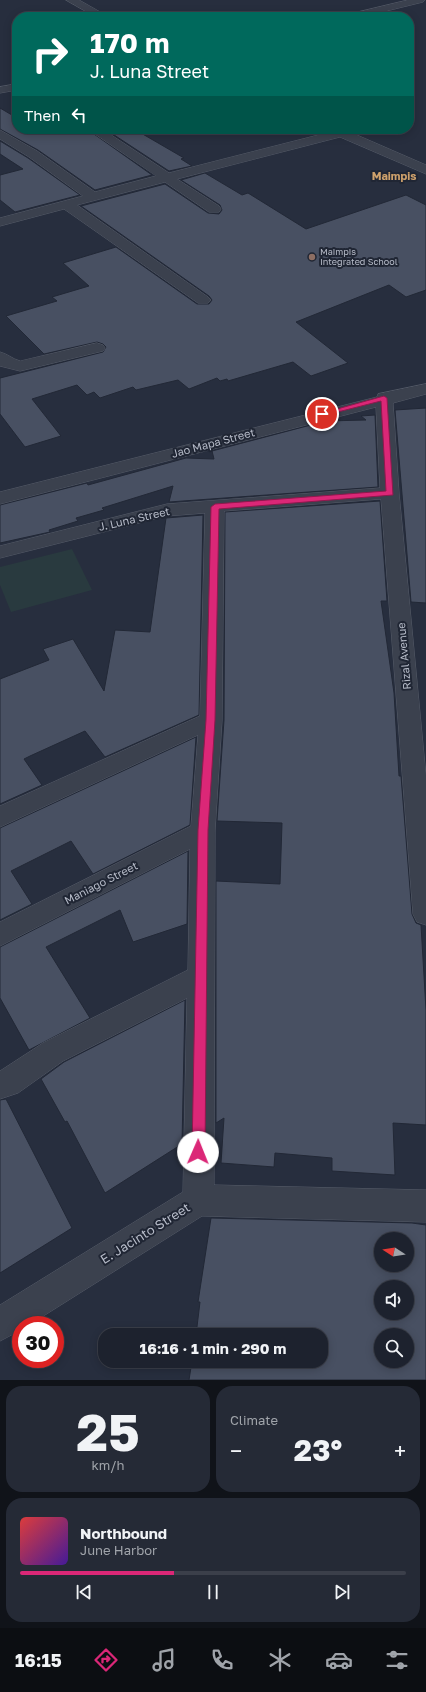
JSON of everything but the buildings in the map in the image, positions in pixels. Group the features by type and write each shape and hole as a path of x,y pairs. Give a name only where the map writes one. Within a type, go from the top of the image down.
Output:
{"street":[{"path":"71,0 94,12"},
{"path":"371,12 420,0"},
{"path":"0,90 12,87"},
{"path":"0,134 33,154 93,197"},
{"path":"102,134 214,209"},
{"path":"0,209 6,221 325,134"},
{"path":"343,134 426,170"},
{"path":"66,204 203,300"},
{"path":"0,357 11,365 20,366 97,348"},
{"name":"Jao Mapa Street","path":"0,498 384,398 426,389"},
{"name":"Rizal Avenue","path":"384,398 390,493 426,914"},
{"name":"J. Luna Street","path":"0,552 167,510 390,493"},
{"path":"198,1200 203,830 211,720 215,507"},
{"path":"0,817 211,720"},
{"name":"Maniago Street","path":"0,935 203,830"},
{"path":"0,1085 8,1083 53,1052 201,977"},
{"name":"E. Jacinto Street","path":"0,1324 198,1200 426,1206"}],"shaded area":[{"path":"72,549 92,590 11,612 0,585 0,567"}],"place":[{"name":"Maimpis Integrated School","path":"312,257"}],"district":[{"name":"Maimpis","path":"394,176"}],"route":[{"path":"198,1152 203,830 211,720 215,507 390,493 384,398 322,414"}]}
